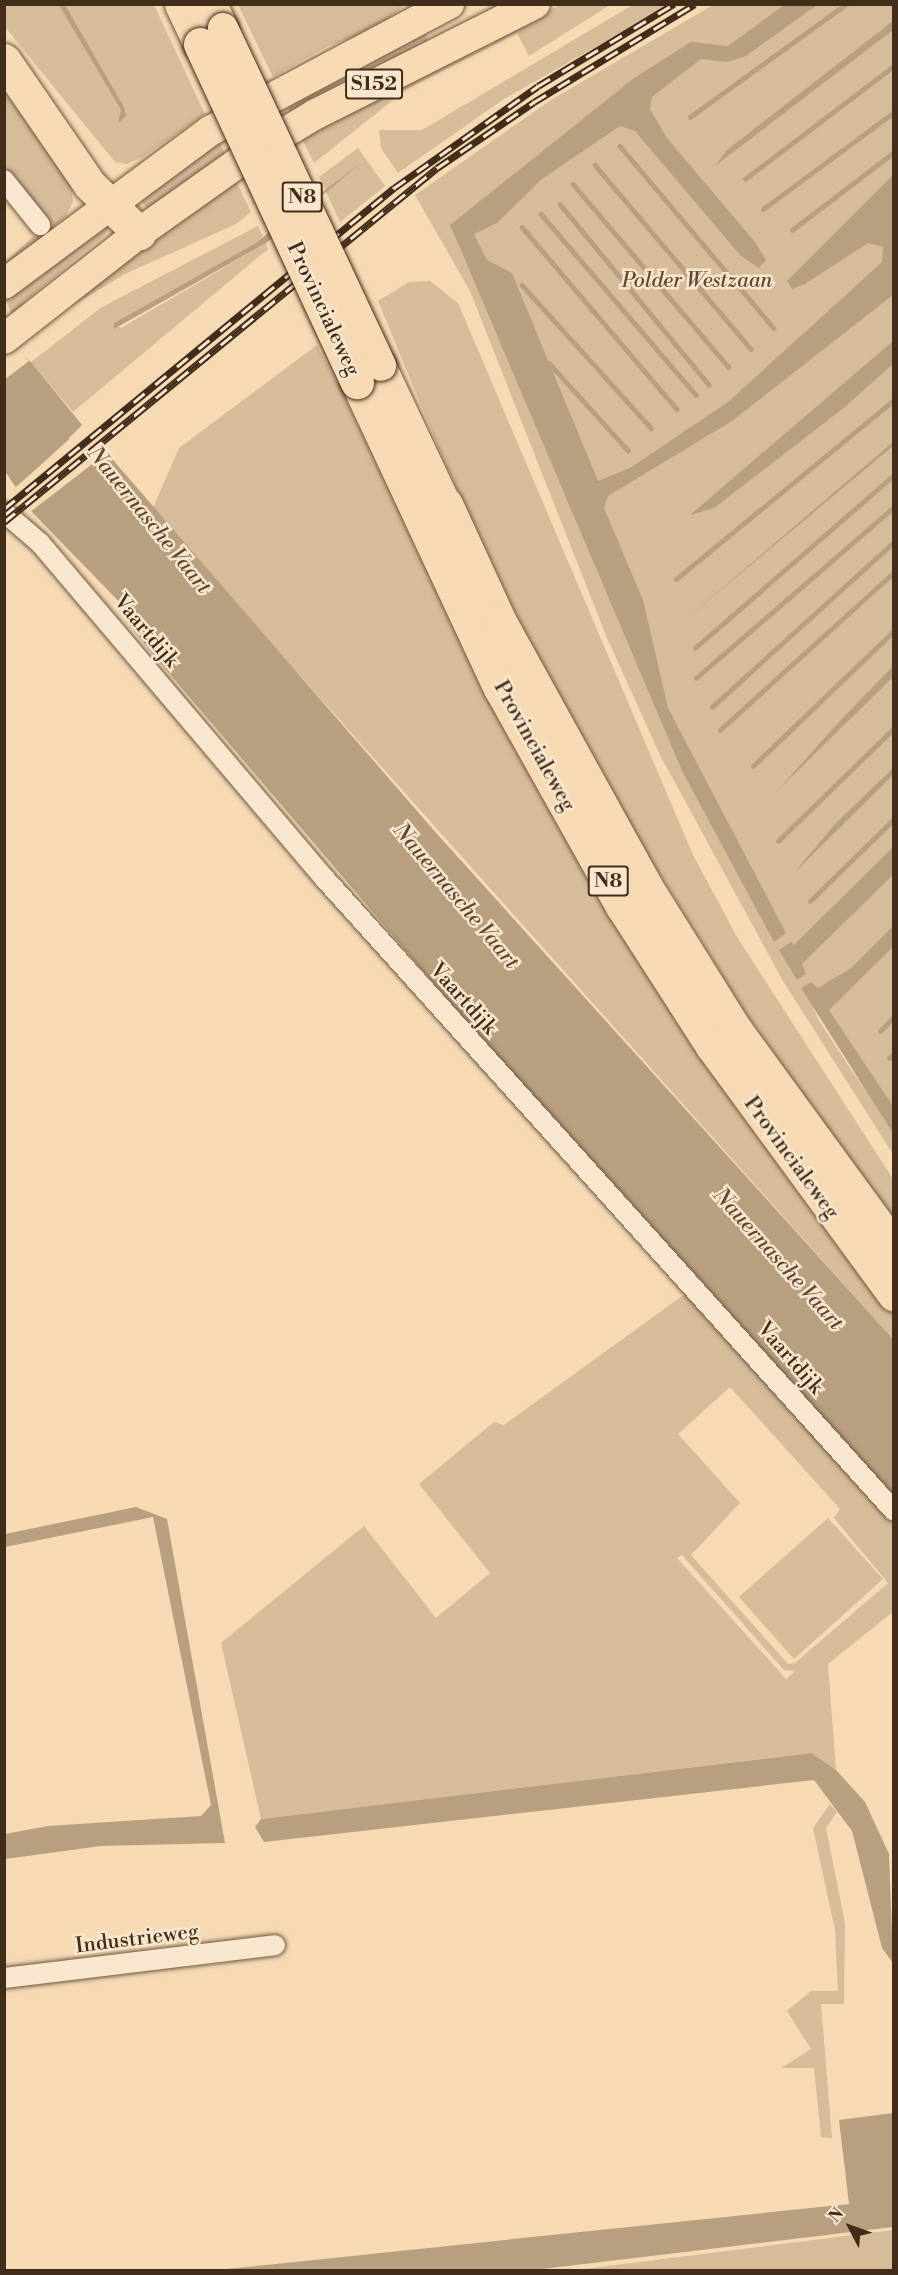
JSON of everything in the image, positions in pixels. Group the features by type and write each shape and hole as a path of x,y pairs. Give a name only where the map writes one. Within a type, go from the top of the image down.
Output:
{"highway":[{"name":"Provincialeweg","path":"181,4 212,26 369,374 500,688 622,906 737,1083 894,1295"},
{"path":"4,60 114,198 139,233"},
{"name":"Provincialeweg","path":"446,504 499,620 645,885 742,1038 894,1247"}],"main road":[{"name":"S152","path":"139,233 286,131 535,4"},
{"path":"4,284 114,198 256,104 443,6 464,39"},
{"path":"6,337 139,233"},
{"name":"Provincialeweg","path":"369,374 446,504"}],"street":[{"path":"4,180 40,225"},
{"name":"Vaartdijk","path":"4,512 40,543 325,879 894,1511"},
{"name":"Industrieweg","path":"4,1978 275,1945"}],"green space":[{"path":"634,4 669,5 504,99 398,173 381,148 379,130 422,130"},
{"path":"5,5 154,5 205,114 143,157 127,164 115,162 5,27"},
{"path":"238,5 404,5 374,30 328,46 273,77"},
{"path":"560,5 610,5 529,56 517,33 407,89 314,163 300,135"},
{"name":"Polder Westzaan","path":"713,5 893,5 893,1154 783,981 660,755 607,638 470,291 415,195 551,100","holes":["450,225 538,411 722,842 775,942 682,771","805,986 865,1091 818,1019"]},
{"path":"422,27 430,43 292,116 285,101"},
{"path":"4,91 71,182 73,202 66,216 5,270 5,262 47,224 5,169"},
{"path":"219,140 226,156 150,212 139,198"},
{"path":"358,148 385,186 340,222 319,177"},
{"path":"236,181 251,212 236,224 125,274 55,316 115,262"},
{"path":"112,221 105,235 25,301 14,318 4,296"},
{"path":"258,226 263,236 254,244 114,323 121,328 266,243 268,249 73,412 31,362 102,307"},
{"path":"430,281 458,303 693,855 737,937 893,1179 893,1221 743,1009 606,787 533,651 445,463 378,301 409,282"},
{"path":"317,345 657,990 698,1055 893,1312 893,1339 152,510 179,448"},
{"path":"689,1291 893,1521 893,1612 828,1664 836,1770 810,1753 261,1819 221,1643 364,1526 436,1618 490,1573 419,1484 494,1422 504,1425","holes":["730,1387 840,1509 834,1518 888,1583 795,1663 788,1664 691,1555 740,1503 678,1434","682,1555 784,1670 795,1671 786,1679 677,1558"]},
{"path":"828,1518 883,1579 794,1659 739,1597"},
{"path":"830,1804 837,1812 826,1828 845,1923 844,2004 821,2004 832,2138 821,2137 814,2068 781,2068 811,2049 787,2011 811,1991 838,1991 835,1930 813,1828"},
{"path":"893,2230 893,2270 577,2270"}],"water":[{"path":"59,5 65,5 124,107 126,116 118,123 121,110"},
{"path":"784,5 817,5 746,56 727,62 701,59 652,97 650,109 667,138 755,242 766,260 759,268 740,255 635,131 620,126 542,179 497,223 474,234 487,260 512,273 598,481 630,468 728,402 882,262 883,247 868,243 805,284 792,289 787,281 893,175 893,295 732,421 608,496 604,508 643,600 668,708 786,933 774,942 682,771 450,225 634,78 691,42 728,46"},
{"path":"893,21 893,30 715,166 727,150"},
{"path":"362,162 266,243 114,329 114,323 254,244"},
{"name":"Nauernasche Vaart","path":"4,341 31,362 82,425 69,438 92,464 107,453 437,834 893,1339 893,1495 453,1006 151,652 127,622 132,615 32,512 5,471"},
{"path":"893,341 893,364 845,407 714,508 690,515"},
{"path":"893,442 893,446 685,620"},
{"path":"893,666 893,677 777,791 837,724"},
{"path":"893,768 893,775 793,874 835,824"},
{"path":"893,847 893,875 802,964 806,974 797,980 779,950 791,942 794,945"},
{"path":"893,926 893,947 829,1010 893,1106 893,1133 801,988 811,982 818,988 851,968"},
{"path":"136,1507 167,1519 225,1843 101,1846 5,1859 5,1834 48,1826 201,1816 211,1805 153,1517 5,1547 5,1534"},
{"path":"811,1753 836,1770 865,1802 889,1854 893,1963 882,1948 852,1831 814,1780 264,1842 255,1827 261,1819"},
{"path":"893,2113 893,2227 534,2270 217,2270 849,2204 839,2120"}],"pier":[{"path":"4,338 29,361 4,380"},
{"path":"85,425 73,439 93,461 109,451 29,513 15,488"}],"waterway":[{"path":"690,117 846,4"},
{"path":"745,179 894,66"},
{"path":"763,209 894,112"},
{"path":"620,146 774,328"},
{"path":"792,230 894,152"},
{"path":"595,165 751,349"},
{"path":"573,184 729,367"},
{"path":"560,204 709,385"},
{"path":"541,214 696,395"},
{"path":"522,227 677,409"},
{"path":"522,285 651,428"},
{"path":"549,363 628,450"},
{"path":"676,579 894,400"},
{"path":"695,648 894,475"},
{"path":"696,678 894,507"},
{"path":"712,707 894,542"},
{"path":"720,730 894,572"},
{"path":"753,766 894,631"},
{"path":"778,841 894,728"},
{"path":"810,901 894,819"},
{"path":"880,1031 894,1017"},
{"path":"889,1058 894,1054"}],"railway":[{"path":"4,509 394,188 538,86 674,4"},
{"path":"4,522 437,168 534,102 695,4"}]}
